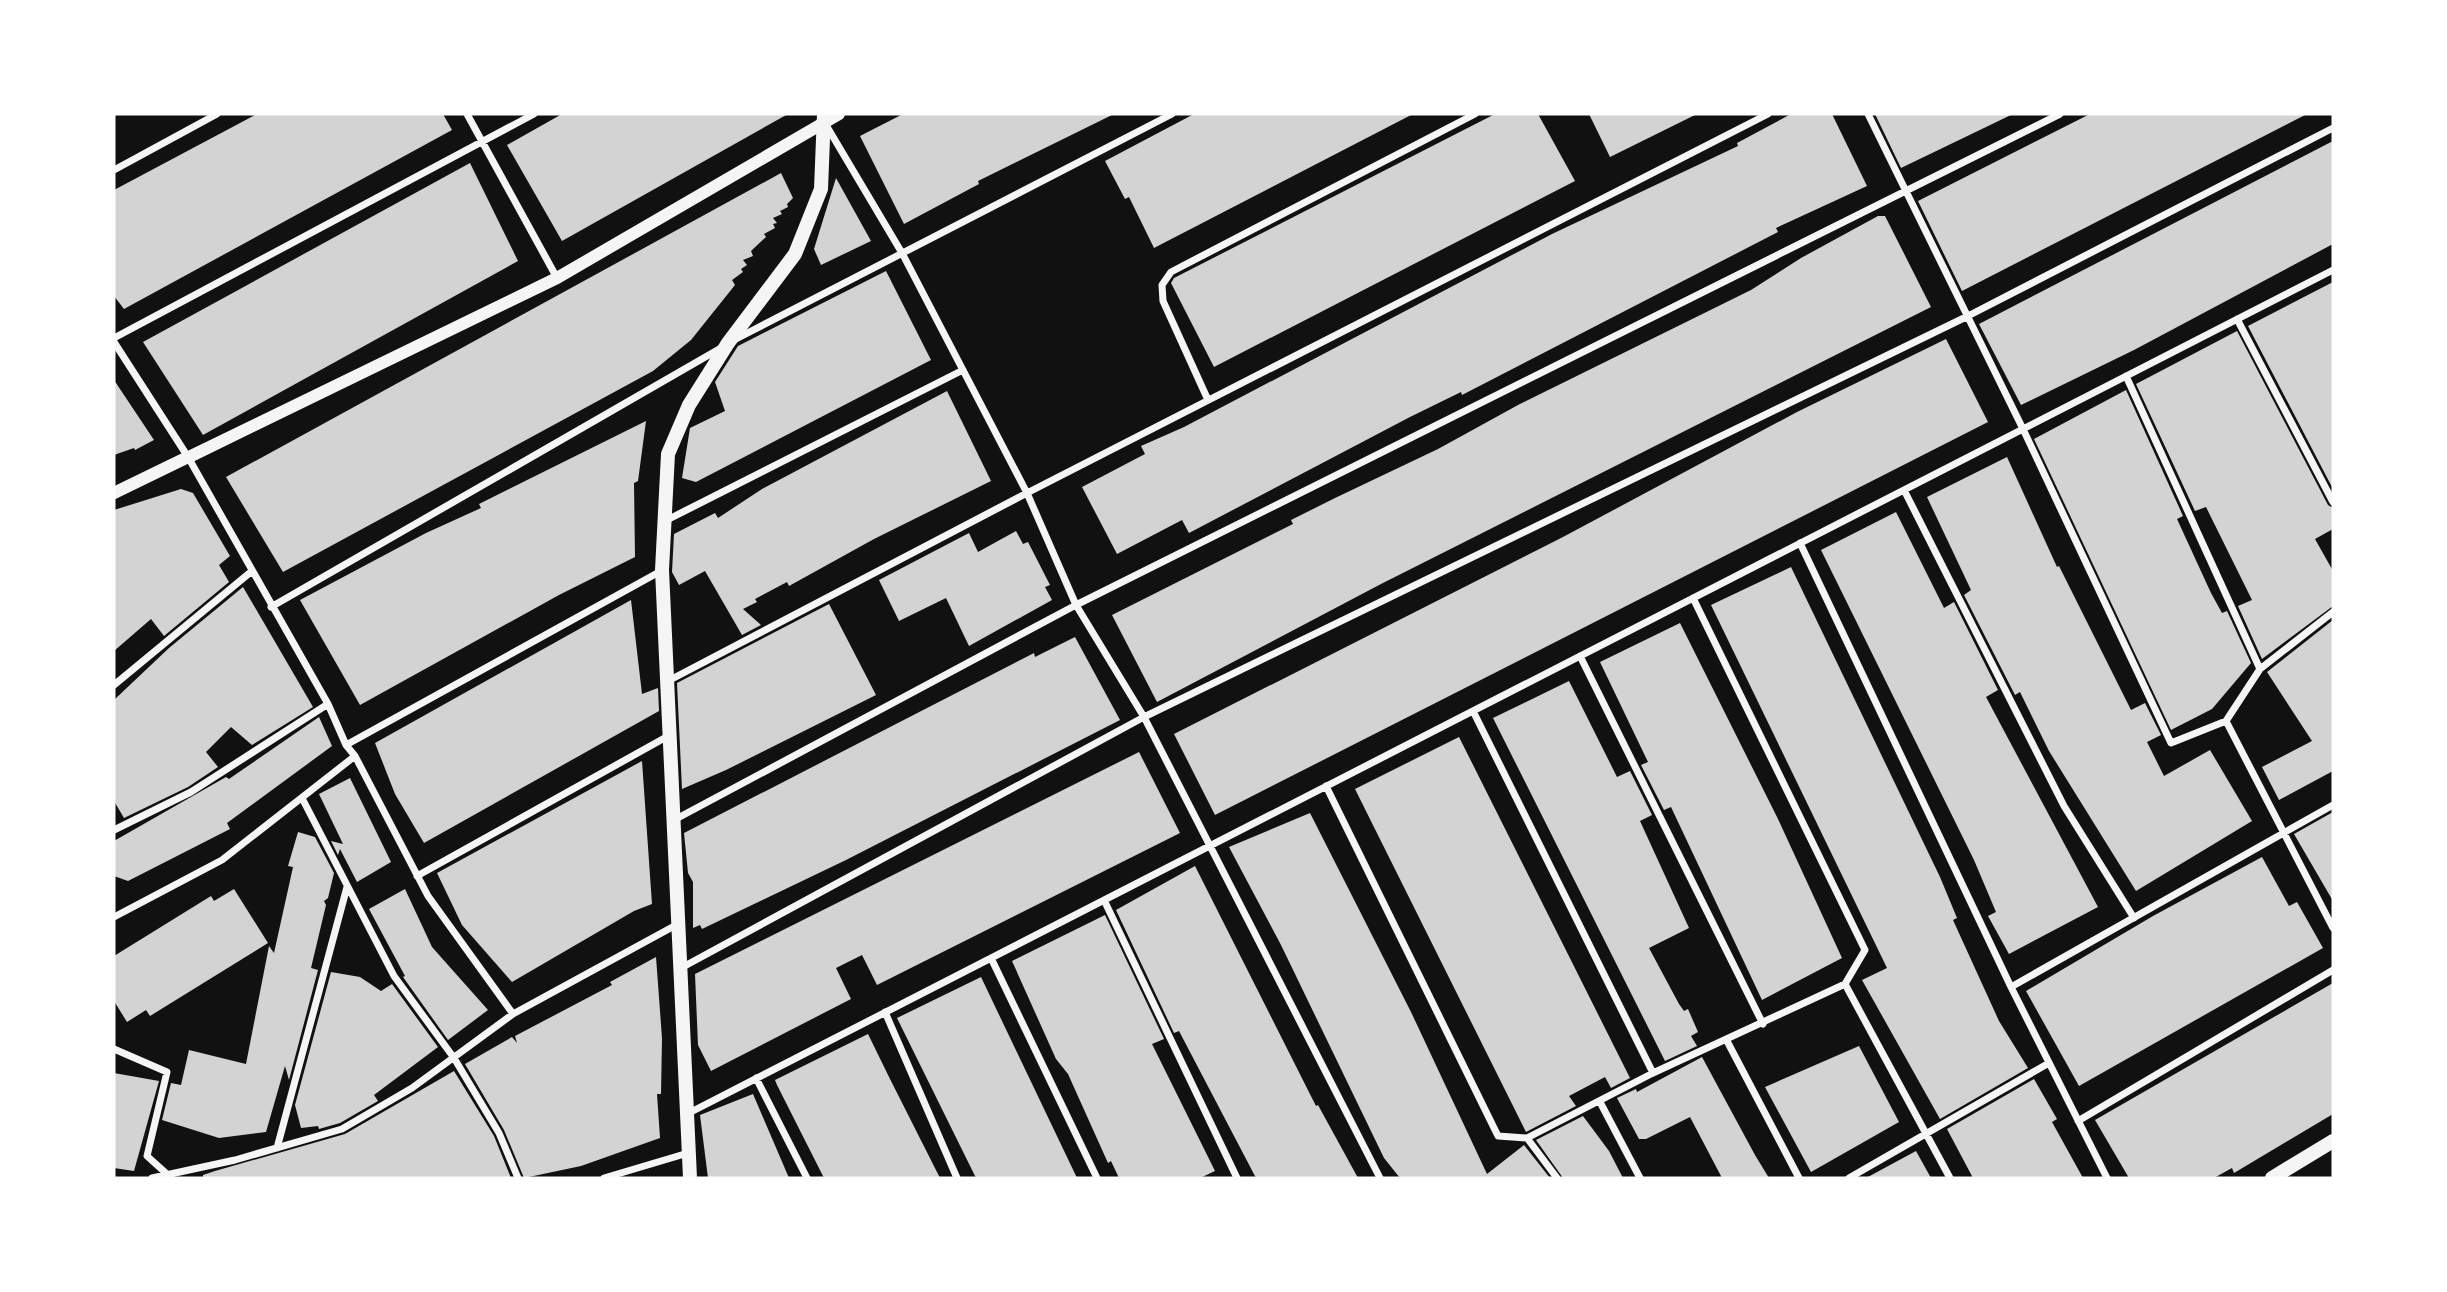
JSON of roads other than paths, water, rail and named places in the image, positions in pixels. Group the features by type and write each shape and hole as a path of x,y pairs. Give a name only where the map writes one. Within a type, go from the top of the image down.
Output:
{"main road":[{"path":"690,1178 662,570 668,454 689,405 728,343 795,254 821,189 824,118"},
{"path":"2272,1178 2333,1141"}],"street":[{"path":"114,170 217,114"},
{"path":"467,114 556,278"},
{"path":"513,1014 428,896 355,756 346,745 328,704 188,458 114,340 534,114"},
{"path":"114,493 556,278 712,190 824,118 839,114"},
{"path":"271,607 728,343 1172,114"},
{"path":"1208,400 1163,301 1162,285 1171,272 1475,114"},
{"path":"667,682 1027,493 1768,114"},
{"path":"1868,114 2171,743 2226,721 2260,669 2333,612"},
{"path":"674,820 1076,605 2060,114"},
{"path":"824,118 902,253 1027,493 1076,605 1144,717 1380,1178"},
{"path":"681,968 1144,717 1966,317 2333,128"},
{"path":"687,1114 2333,270"},
{"path":"2237,319 2333,502"},
{"path":"665,521 963,370"},
{"path":"2126,376 2260,669"},
{"path":"1904,490 2064,806 2134,918"},
{"path":"1800,543 2011,987 2107,1178"},
{"path":"346,745 662,570"},
{"path":"114,685 252,571"},
{"path":"1326,786 1498,1136 1527,1138 1653,1073 1845,984 1865,950 1693,598"},
{"path":"1580,656 1762,1024"},
{"path":"114,830 191,792 328,704"},
{"path":"1473,711 1653,1073"},
{"path":"2226,721 2333,928"},
{"path":"417,876 670,735"},
{"path":"114,917 222,860 355,756"},
{"path":"302,798 394,976 454,1058 499,1133 518,1178"},
{"path":"2011,987 2333,805"},
{"path":"276,1148 347,887"},
{"path":"1104,900 1237,1178"},
{"path":"152,1178 342,1129 412,1088 513,1014 679,923"},
{"path":"991,958 1097,1178"},
{"path":"2078,1121 2333,970"},
{"path":"1845,984 1950,1178"},
{"path":"885,1012 957,1178"},
{"path":"1727,1041 1799,1178"},
{"path":"114,1049 167,1072 147,1156 168,1175"},
{"path":"1849,1178 2049,1063"},
{"path":"756,1078 807,1178"},
{"path":"1600,1102 1640,1178"},
{"path":"1527,1138 1557,1178"},
{"path":"604,1178 688,1153"}]}
